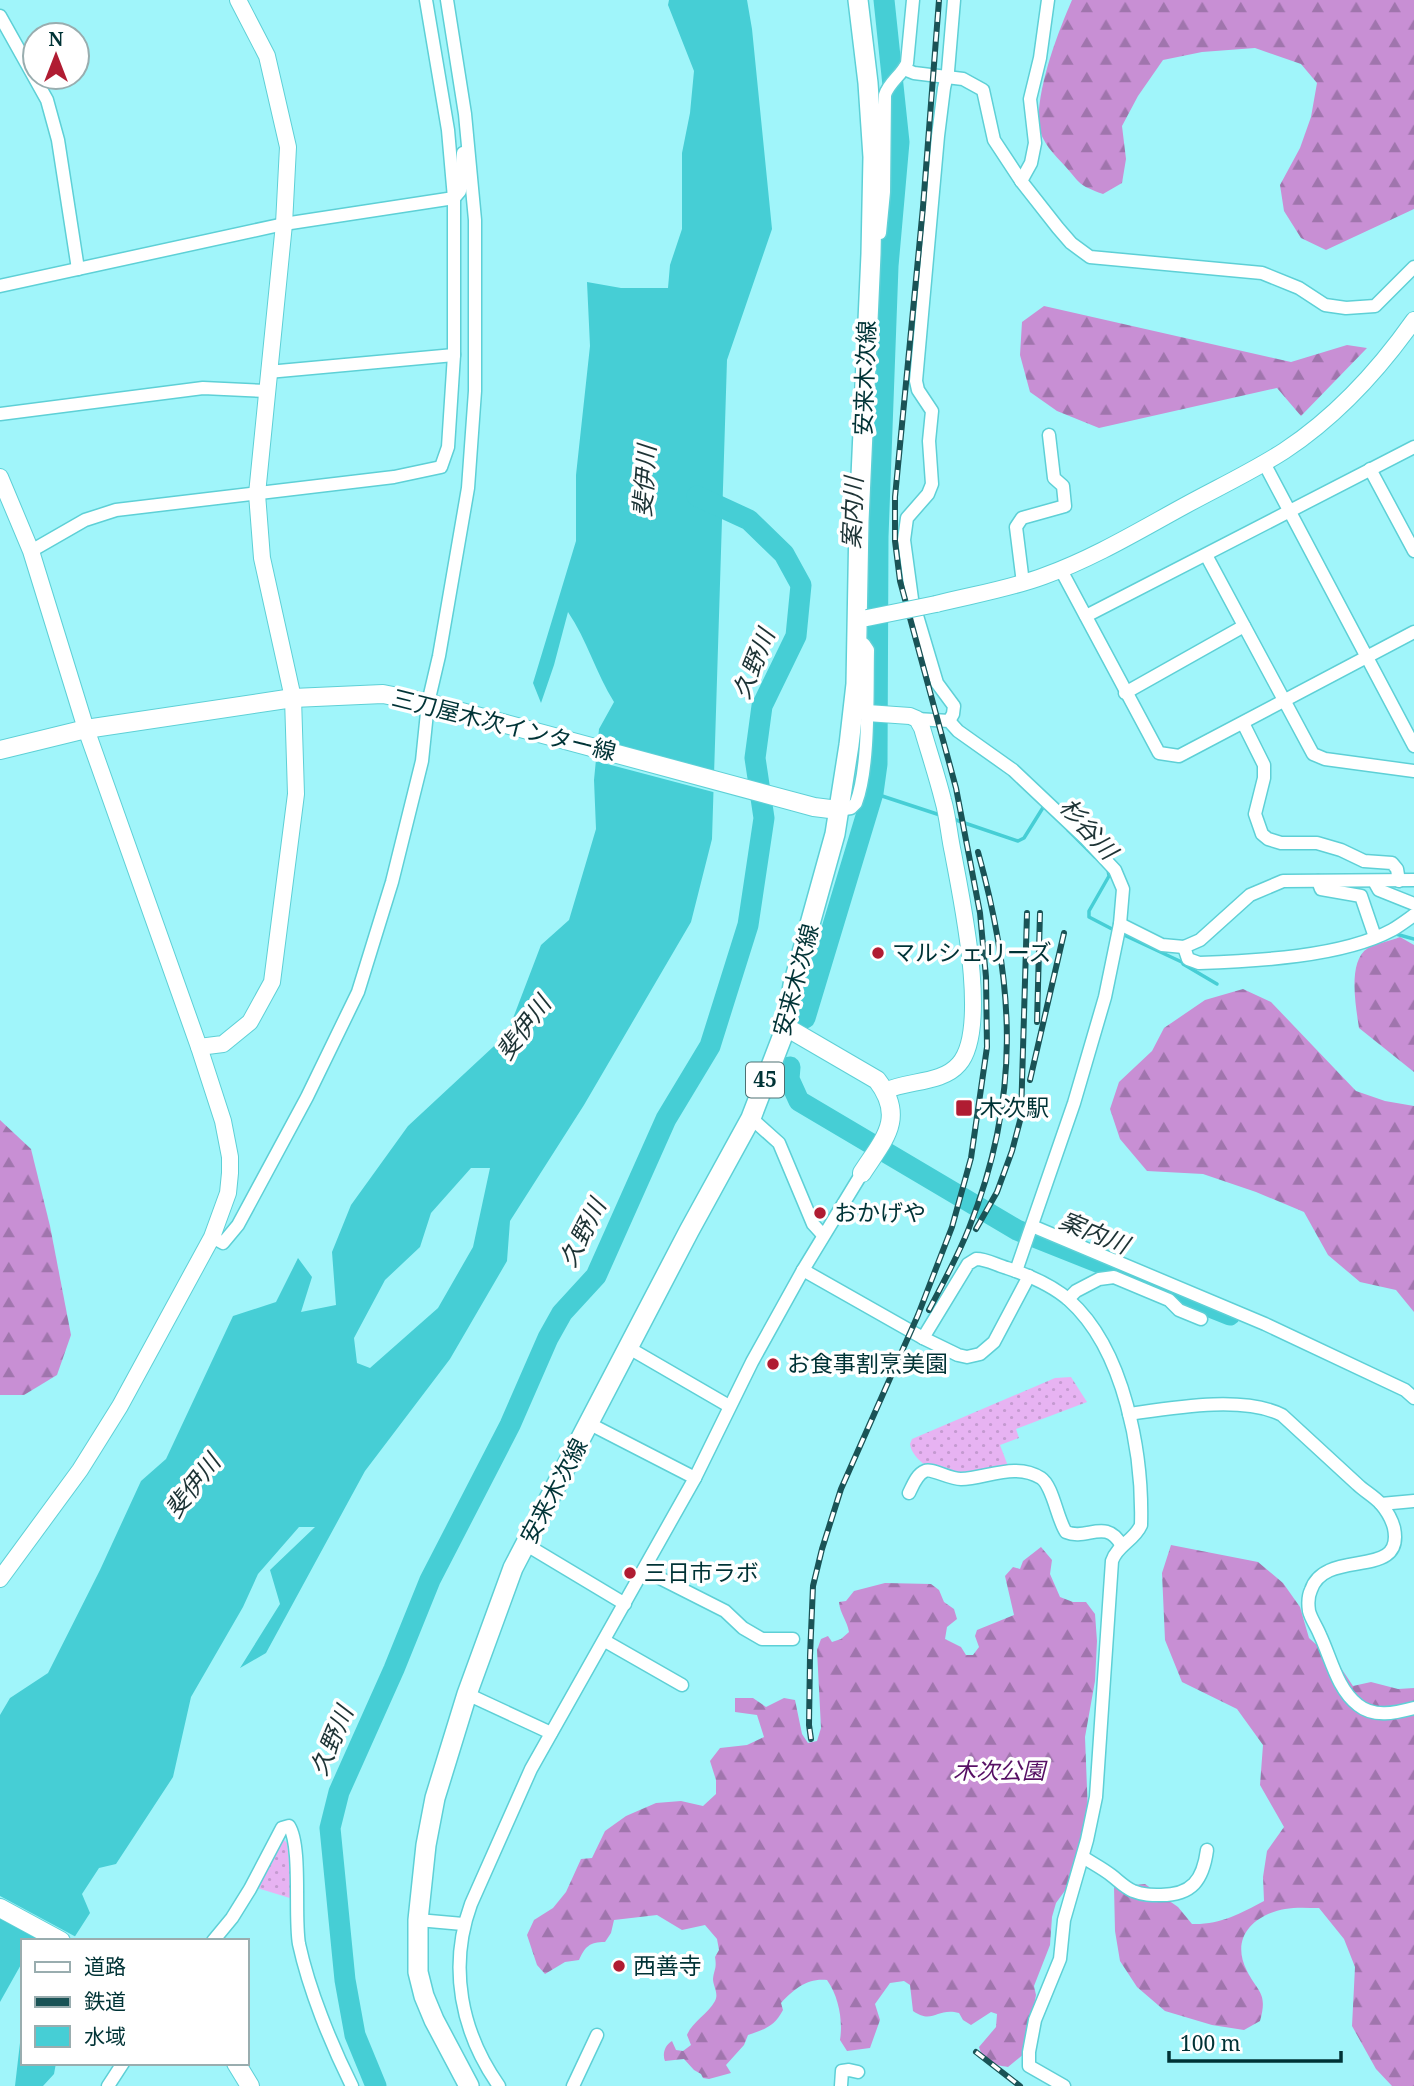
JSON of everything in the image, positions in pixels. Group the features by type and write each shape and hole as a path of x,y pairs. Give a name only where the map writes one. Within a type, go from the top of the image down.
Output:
{"main road":[{"name":"安来木次線","path":"469,2086 434,2020 418,1972 418,1920 426,1845 435,1798 498,1606 525,1544 751,1118 786,1027 793,985 835,834 849,745 857,644 862,619 859,521 873,157 858,0"},
{"name":"三刀屋木次インター線","path":"0,750 86,729 293,698 383,694 814,807 838,810"},
{"path":"786,1027 877,1080 885,1091 891,1105 891,1122 862,1172"},
{"path":"0,1908 57,1939"},
{"path":"237,2065 250,2086"}],"street":[{"path":"200,1047 223,1044 250,1022 272,982 296,794 293,698 262,558 257,494 288,168 285,127 267,56 238,0"},
{"path":"31,551 85,520 116,510 394,477 441,467 448,447 454,355 454,198 448,130 426,0"},
{"path":"212,1237 223,1243 238,1225 307,1097 358,992 392,882 435,706 439,656 468,488 475,391 475,220 465,114 447,0"},
{"path":"870,254 879,240 882,216 886,95 890,85 903,70 913,0"},
{"path":"949,721 954,706 937,683 912,599 904,529 909,514 928,494 932,484 929,441 932,411 918,390 916,381 938,136 954,0"},
{"path":"1021,181 1031,163 1035,143 1030,99 1040,58 1048,0"},
{"path":"0,16 47,100 58,141 78,269"},
{"path":"903,70 963,79 983,90 994,140 1021,181 1071,243 1090,257 1262,273 1298,288 1325,305 1346,307 1376,306 1414,267"},
{"path":"0,286 284,224 454,198 460,191 465,114"},
{"path":"862,619 1023,583 1061,570 1264,463 1306,435 1353,394 1374,372 1414,320"},
{"path":"268,372 454,355"},
{"path":"0,414 203,388 266,391"},
{"path":"1023,583 1017,522 1022,518 1060,510 1065,506 1063,486 1054,478 1049,436"},
{"path":"1086,616 1414,447"},
{"path":"1264,463 1414,746"},
{"path":"1370,470 1414,551"},
{"path":"0,477 31,551 86,729 200,1047 223,1121 230,1157 228,1193 212,1237 103,1436 0,1579"},
{"path":"1206,555 1313,754 1325,759 1414,771"},
{"path":"1061,570 1159,753 1179,756 1414,632"},
{"path":"1125,693 1244,626"},
{"path":"838,810 851,808 858,799 875,713 868,650 866,645 857,644"},
{"path":"875,713 949,721 958,731 1013,770 1115,870 1123,889 1120,924 1105,997 1074,1103 1016,1271"},
{"path":"885,1091 895,1086 942,1076 957,1067 967,1051 971,1026 972,1001 965,918 944,801 917,719"},
{"path":"1243,723 1264,765 1264,778 1255,814 1262,834 1281,843 1317,843 1364,861 1392,863 1397,869 1399,881"},
{"path":"1120,924 1162,945 1184,947 1200,940 1241,902 1261,889 1283,881 1414,880"},
{"path":"1318,881 1321,889 1361,895 1375,937"},
{"path":"1374,881 1379,890 1414,904"},
{"path":"1184,947 1185,955 1192,962 1222,962 1313,952 1349,946 1375,937 1392,930 1414,915"},
{"path":"751,1118 779,1143 813,1224 823,1235"},
{"path":"499,2086 480,2057 463,2012 460,1986 463,1924 512,1809 551,1733 695,1478 729,1406 803,1270 862,1172"},
{"path":"1030,1232 1123,1273 1265,1324 1405,1390 1414,1398"},
{"path":"922,1338 972,1260 985,1259 1029,1276 1068,1299 1110,1358 1129,1414 1138,1475 1141,1525 1136,1535 1122,1546 1112,1561 1096,1797 1083,1857 1064,1920 1060,1959 1035,2020 1029,2052 1030,2066 1064,2086"},
{"path":"803,1270 922,1338 967,1357 980,1354 994,1342 1029,1276"},
{"path":"1068,1299 1076,1291 1099,1279 1123,1273 1169,1300 1180,1310 1201,1319"},
{"path":"629,1348 729,1406"},
{"path":"1129,1414 1193,1405 1273,1410 1282,1415 1381,1504 1394,1527 1394,1540 1390,1551 1378,1560 1332,1567 1323,1572 1308,1596 1309,1611 1336,1674 1348,1695 1359,1706 1387,1714 1414,1709"},
{"path":"590,1424 695,1478"},
{"path":"909,1493 918,1476 924,1471 932,1470 949,1479 964,1479 999,1471 1017,1471 1040,1477 1047,1484 1066,1532 1081,1534 1097,1529 1111,1534 1122,1546"},
{"path":"1381,1504 1414,1501"},
{"path":"525,1544 625,1604"},
{"path":"644,1570 725,1611 743,1628 762,1639 793,1639"},
{"path":"605,1641 682,1685"},
{"path":"467,1694 551,1733"},
{"path":"215,1939 232,1918 282,1828 287,1826 295,1845 300,1945 333,2048 352,2086"},
{"path":"1083,1857 1138,1893 1174,1895 1184,1892 1198,1879 1203,1871 1207,1850"},
{"path":"418,1920 463,1924"},
{"path":"573,2086 597,2035"},
{"path":"108,2086 122,2065"},
{"path":"841,2086 842,2071 858,2072"}],"shaded area":[{"path":"1071,1377 1087,1402 1016,1429 1019,1438 1000,1445 1008,1466 966,1474 946,1474 926,1466 912,1450 912,1439 1055,1378"},
{"path":"281,1837 287,1843 293,1899 254,1887"}],"green space":[{"path":"1072,0 1414,0 1414,209 1326,250 1301,238 1284,211 1280,185 1300,148 1311,117 1317,83 1301,64 1255,48 1202,52 1163,60 1138,96 1122,126 1126,159 1122,183 1103,194 1084,186 1049,147 1042,137 1039,125 1044,79"},
{"path":"1044,306 1291,362 1347,345 1367,348 1301,416 1277,388 1099,428 1057,411 1030,392 1020,355 1022,322"},
{"path":"1400,937 1414,945 1414,1072 1359,1028 1356,1008 1355,973 1361,954 1372,946"},
{"path":"1243,989 1271,1002 1356,1091 1385,1101 1414,1106 1414,1312 1396,1290 1360,1282 1328,1255 1304,1212 1203,1174 1147,1171 1120,1139 1110,1109 1119,1082 1152,1051 1164,1028 1205,1000"},
{"path":"0,1120 31,1149 50,1226 71,1335 57,1375 24,1395 0,1395"},
{"path":"1171,1545 1258,1562 1283,1583 1300,1607 1309,1638 1339,1665 1353,1686 1371,1682 1398,1689 1414,1688 1414,2086 1392,2086 1376,2069 1352,2026 1355,1967 1344,1939 1319,1908 1293,1908 1273,1912 1254,1923 1243,1938 1242,1959 1261,1993 1263,2004 1260,2021 1244,2030 1212,2025 1165,2011 1137,1987 1120,1961 1115,1931 1114,1887 1145,1884 1178,1907 1192,1924 1229,1918 1264,1901 1263,1877 1267,1851 1284,1827 1260,1785 1263,1745 1237,1709 1182,1682 1165,1640 1162,1573"},
{"name":"木次公園","path":"1041,1547 1052,1560 1050,1574 1060,1597 1073,1602 1086,1602 1095,1614 1097,1641 1095,1681 1085,1737 1088,1814 1069,1885 1056,1903 1052,1917 1050,1945 1034,1986 1036,1995 1025,2053 1008,2067 990,2062 979,2047 996,2027 997,2014 991,2012 971,2025 963,2020 959,2013 920,2015 913,2011 910,1985 904,1981 890,1983 875,2004 880,2020 870,2048 847,2051 840,2040 841,2025 835,1994 827,1980 820,1980 796,1989 781,2003 783,2010 772,2024 748,2035 744,2045 726,2065 731,2073 703,2078 684,2059 665,2061 664,2055 666,2047 672,2041 676,2050 683,2051 691,2045 687,2035 689,2030 712,2006 716,1998 713,1979 715,1957 719,1950 717,1939 705,1925 682,1930 657,1915 614,1920 611,1933 605,1942 588,1946 579,1960 565,1962 545,1974 537,1965 527,1935 534,1920 553,1908 566,1892 581,1859 592,1858 605,1831 626,1816 656,1803 681,1801 703,1806 716,1794 716,1780 710,1761 720,1748 747,1745 764,1737 757,1715 735,1712 735,1698 753,1698 766,1707 784,1698 795,1700 802,1734 808,1743 817,1741 821,1728 817,1650 821,1639 828,1636 832,1642 849,1632 839,1602 846,1601 854,1591 885,1583 931,1584 939,1590 944,1602 954,1609 957,1619 947,1627 945,1639 961,1647 966,1655 973,1655 979,1647 975,1636 977,1630 1014,1615 1005,1576 1013,1567 1020,1569 1023,1561"}],"water":[{"name":"斐伊川","path":"669,0 747,0 772,229 727,360 712,839 691,922 584,1105 510,1221 507,1261 450,1359 365,1471 266,1653 240,1668 280,1604 270,1570 315,1527 299,1527 258,1574 243,1607 191,1697 173,1777 116,1864 99,1868 82,1894 90,1913 73,1939 21,1939 21,1965 0,2002 0,1715 10,1698 48,1673 141,1481 166,1459 233,1316 276,1302 298,1258 312,1277 301,1312 336,1305 332,1252 351,1205 408,1126 507,1034 541,945 569,920 596,829 594,780 599,729 614,702 568,612 541,703 533,683 576,541 576,475 590,346 587,282 621,288 668,288 670,265 682,229 682,153 690,113 694,71 668,5","holes":["471,1168 490,1168 473,1247 438,1308 370,1368 357,1363 354,1338 385,1280 420,1247 431,1213"]},
{"path":"21,2034 21,2065 56,2065 54,2074 43,2086 15,2086"}],"pier":[{"path":"594,741 718,774 717,793 592,760"},
{"path":"0,1896 78,1938 42,1939 0,1916"}],"waterway":[{"name":"案内川","path":"805,1018 873,793 877,764 878,537 888,266 899,142 884,0"},
{"name":"久野川","path":"376,2086 355,2035 345,1980 330,1828 339,1792 430,1580 510,1425 548,1338 562,1313 596,1276 666,1119 710,1046 748,925 764,818 755,758 762,706 796,636 801,585 784,554 749,520 697,496"},
{"name":"杉谷川","path":"873,793 943,816"},
{"name":"杉谷川","path":"953,819 1018,841 1024,838 1044,806 1045,808"},
{"name":"杉谷川","path":"1068,830 1095,857"},
{"name":"杉谷川","path":"1108,870 1109,876 1089,911 1089,917 1112,929"},
{"name":"杉谷川","path":"1396,934 1414,939"},
{"name":"杉谷川","path":"1124,935 1186,964"},
{"path":"1183,964 1217,984"},
{"name":"案内川","path":"790,1067 789,1079 799,1101 1017,1230 1230,1315"}],"railway":[{"path":"811,1739 809,1725 813,1586 822,1549 841,1489 918,1315 952,1227 971,1158 987,1047 986,977 980,913 956,788 900,581 895,541 895,497 923,207 939,0"},
{"path":"929,1310 965,1238 986,1180 998,1133 1004,1087 1007,1041 1000,948 978,852"},
{"path":"976,1229 997,1192 1021,1117 1027,913"},
{"path":"1037,1022 1040,913"},
{"path":"1030,1080 1064,933"},
{"path":"976,2052 1020,2086"}],"place":[{"name":"マルシェリーズ","path":"878,953"},
{"name":"木次駅","path":"964,1108"},
{"name":"おかげや","path":"820,1213"},
{"name":"お食事割烹美園","path":"773,1364"},
{"name":"三日市ラボ","path":"630,1573"},
{"name":"西善寺","path":"619,1966"}]}
